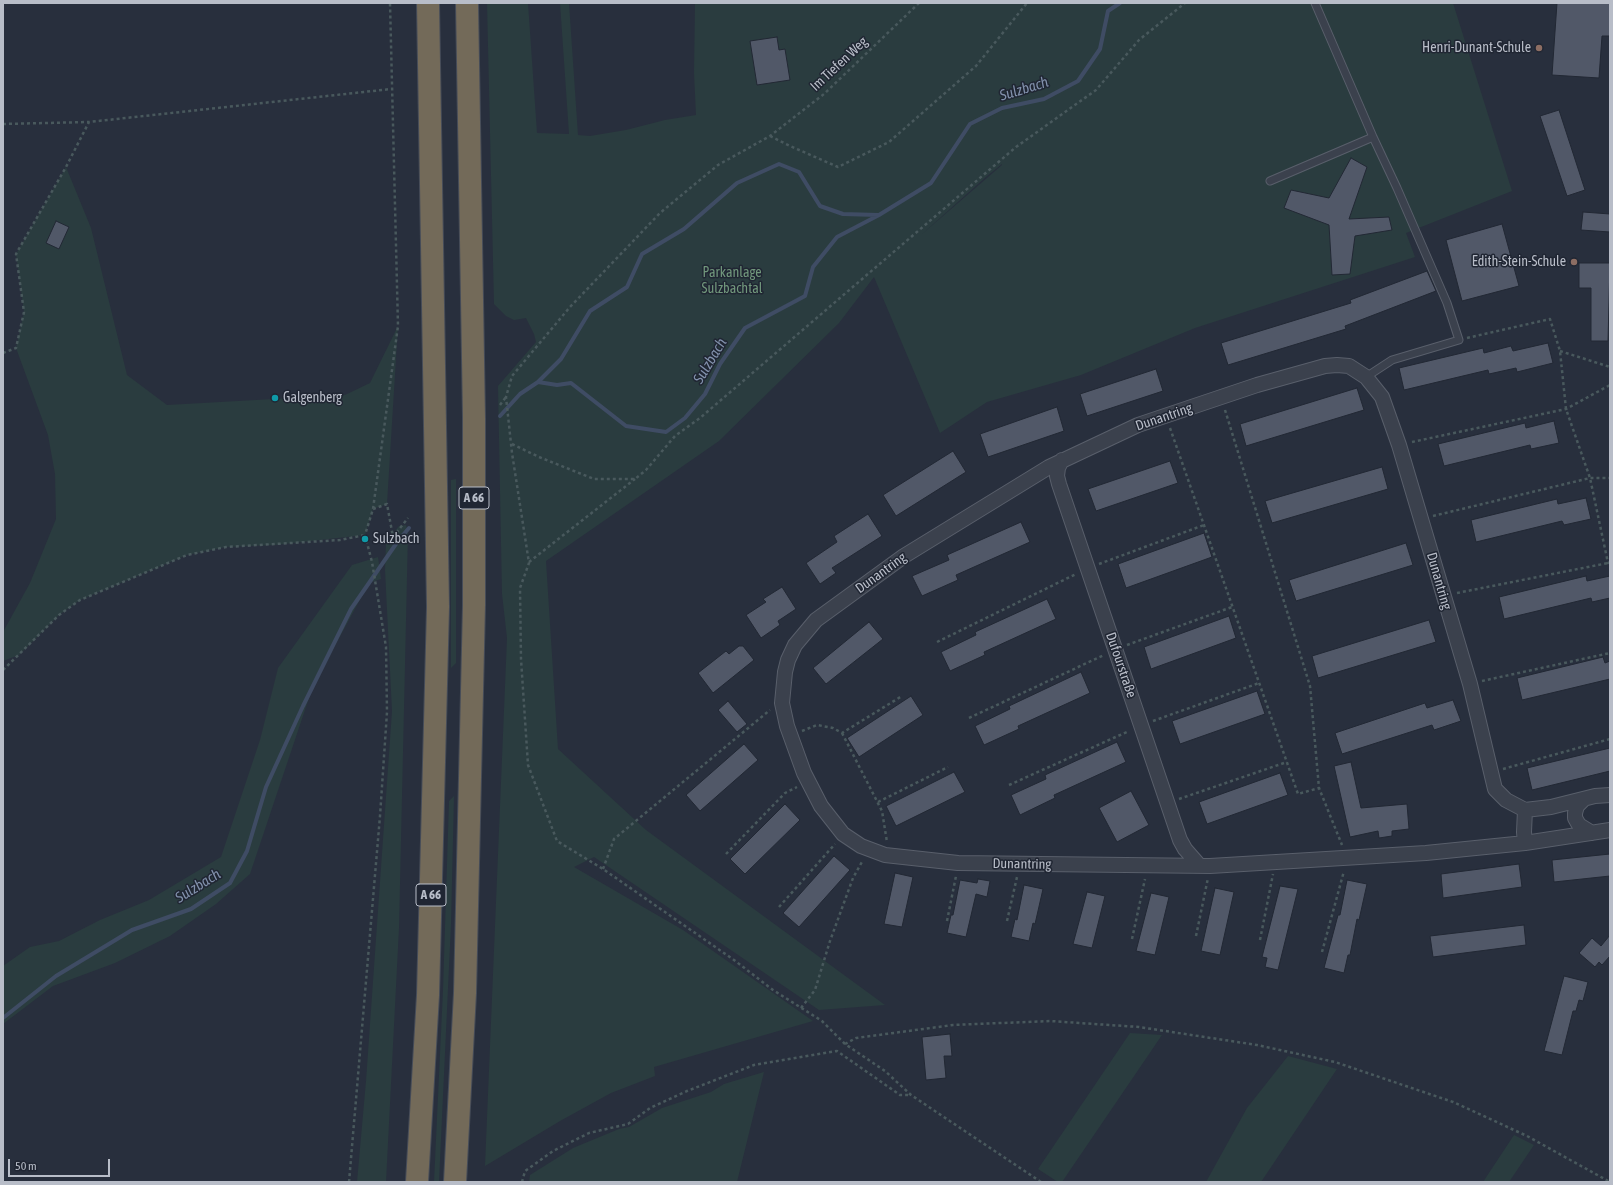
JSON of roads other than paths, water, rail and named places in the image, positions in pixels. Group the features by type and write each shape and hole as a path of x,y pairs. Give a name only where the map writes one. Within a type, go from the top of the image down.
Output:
{"highway":[{"name":"A 66","path":"417,1182 428,987 438,607 428,3"},
{"name":"A 66","path":"456,1182 465,993 474,605 474,418 467,3"}],"street":[{"name":"Dunantring","path":"1525,810 1515,805 1495,789 1470,684 1399,445 1382,398 1366,377 1349,366 1325,366 1257,385 1221,397 1138,426 1049,467 904,556 816,620 795,645 788,660 785,672 782,703 790,734 808,782 821,806 829,819 851,840 869,849 892,856 958,863 1204,866 1426,853 1525,843 1610,830"},
{"name":"Dufourstraße","path":"1062,460 1058,468 1057,476 1059,484 1167,803 1180,840 1188,854 1204,866"},
{"path":"1525,843 1525,810 1551,807 1595,796 1610,795"},
{"path":"1583,800 1577,806 1575,818 1579,825 1592,833"}],"lane":[{"path":"1315,3 1447,303 1459,340 1392,360 1366,377"},
{"path":"1270,182 1373,137"}],"waterway":[{"name":"Sulzbach","path":"500,416 520,394 538,382 557,385 571,383 626,426 666,432 685,418 705,394 720,364 745,328 805,296 813,267 837,237 879,215 931,183 970,124 1002,108 1044,99 1078,81 1100,49 1108,11 1120,3"},
{"name":"Sulzbach","path":"538,382 561,359 590,311 627,287 642,254 684,229 737,183 779,164 799,172 820,206 843,214 878,215"},
{"name":"Sulzbach","path":"3,1018 56,976 132,930 191,909 230,883 247,851 266,787 303,706 351,609 398,541 409,528"}],"place":[{"name":"Henri-Dunant-Schule","path":"1539,48"},
{"name":"Edith-Stein-Schule","path":"1574,262"},
{"name":"Galgenberg","path":"275,398"},
{"name":"Sulzbach","path":"365,539"}],"park label":[{"name":"Parkanlage Sulzbachtal","path":"732,282"}]}
